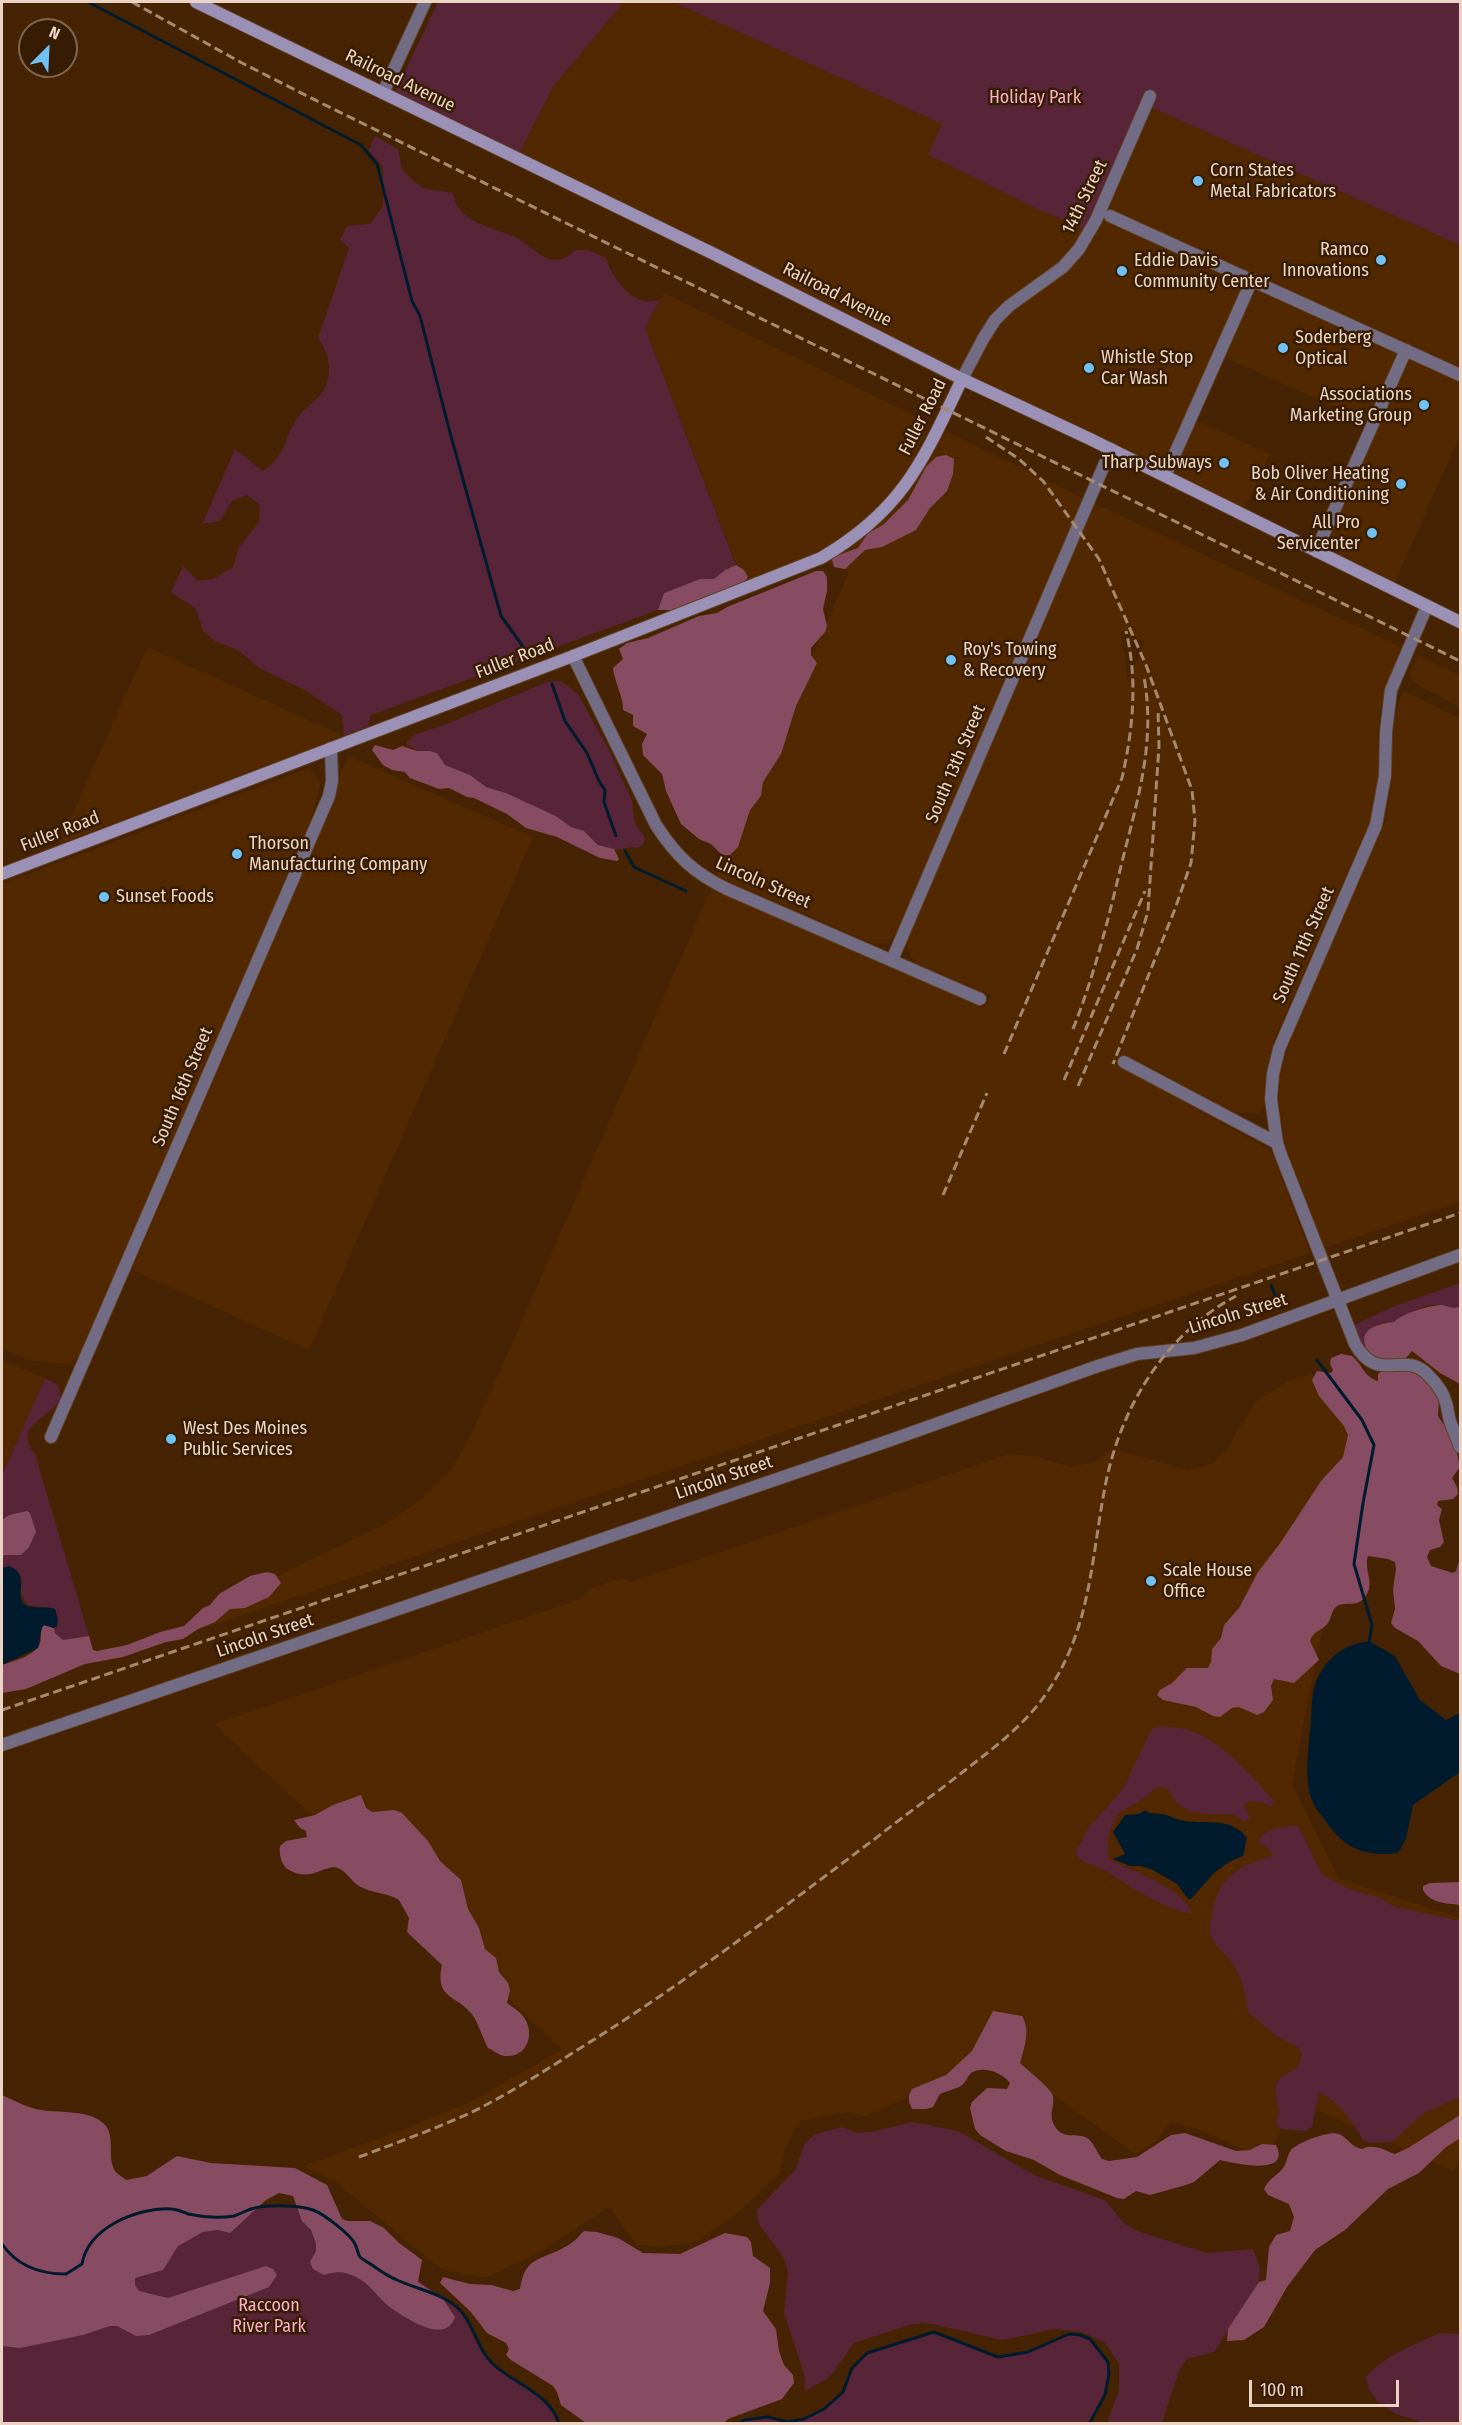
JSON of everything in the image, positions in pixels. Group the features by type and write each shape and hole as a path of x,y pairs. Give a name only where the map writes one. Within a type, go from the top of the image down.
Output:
{"main road":[{"name":"Railroad Avenue","path":"196,2 780,286 962,379 1111,449 1461,622"},
{"name":"Fuller Road","path":"2,873 573,656 821,558 856,536 891,504 913,475 962,379"}],"street":[{"path":"383,93 425,2"},
{"name":"14th Street","path":"962,379 982,339 995,320 1009,306 1063,267 1079,249 1096,220 1150,96"},
{"path":"1110,216 1461,375"},
{"path":"1165,476 1252,280"},
{"path":"1316,551 1406,350"},
{"name":"South 13th Street","path":"892,960 1111,449"},
{"name":"South 11th Street","path":"1427,606 1391,690 1386,723 1384,787 1377,825 1279,1049 1273,1074 1271,1099 1276,1143 1336,1299 1363,1358 1381,1366 1407,1364 1428,1374 1446,1402 1449,1419 1461,1447"},
{"name":"Lincoln Street","path":"573,656 656,825 693,870 712,882 980,999"},
{"name":"South 16th Street","path":"51,1437 328,796 332,781 331,748"},
{"path":"1124,1062 1276,1143"},
{"name":"Lincoln Street","path":"2,1745 891,1440 1098,1366 1137,1354 1194,1348 1216,1343 1461,1255"}],"shaded area":[{"path":"622,2 673,2 942,124 929,156 1084,229 1141,103 1460,245 1460,435 1392,589 1316,551 1373,424 1219,355 1191,418 1270,454 1242,514 517,158 553,87"},
{"path":"664,293 930,423 910,468 900,484 875,513 845,537 811,557 744,584 645,328"},
{"path":"946,431 1083,498 897,933 886,943 872,943 716,876 849,572 826,562 865,536 888,515 917,479"},
{"path":"946,455 954,459 953,474 947,491 930,508 916,530 882,547 865,550 845,569 834,567 833,557 858,548 868,533 883,525 908,500 926,467 936,457"},
{"path":"1094,503 1401,647 1380,709 1378,779 1370,821 1274,1040 1268,1064 1263,1110 1259,1113 1234,1112 1131,1057 1127,1071 1271,1150 1310,1253 186,1634 191,1622 289,1570 387,1523 419,1501 452,1468 468,1440 500,1371 711,889 985,1008 991,995 918,964 910,956 907,941","holes":["1120,631 1145,641 1128,680"]},
{"path":"736,565 744,570 748,577 741,586 678,610 658,610 664,593 700,579 714,579"},
{"path":"816,571 823,571 827,577 823,609 827,626 825,632 811,648 811,655 817,663 796,706 781,754 763,782 761,796 750,810 738,847 730,855 722,855 711,844 699,839 681,824 666,791 662,774 643,755 642,744 647,734 633,726 633,715 623,710 614,673 613,668 623,659 619,649 627,643 648,638 699,616 717,613"},
{"path":"147,647 344,736 59,844"},
{"path":"1418,655 1460,675 1460,707 1420,686 1411,678 1410,672"},
{"path":"1403,693 1408,693 1460,719 1460,1202 1324,1248 1285,1144 1279,1104 1280,1077 1291,1036 1386,819 1392,782 1393,726"},
{"path":"375,745 393,750 402,746 417,751 437,753 445,765 470,775 486,787 506,793 556,816 571,827 584,831 598,845 614,849 619,859 617,861 600,858 557,837 526,828 507,814 474,798 449,788 439,789 410,778 405,772 392,770 383,765 372,750"},
{"path":"348,756 533,837 309,1350 132,1270 335,799 340,775"},
{"path":"309,768 318,777 320,786 310,822 79,1356 67,1364 27,1360 2,1348 2,884"},
{"path":"1442,1305 1460,1307 1460,1384 1440,1373 1412,1351 1406,1358 1385,1362 1367,1354 1364,1339 1371,1328 1394,1322 1416,1310"},
{"path":"1341,1354 1352,1356 1369,1377 1378,1381 1378,1374 1386,1367 1403,1369 1417,1375 1435,1390 1439,1398 1438,1416 1454,1440 1460,1467 1452,1478 1458,1494 1453,1499 1438,1501 1437,1505 1442,1509 1439,1520 1444,1542 1440,1547 1430,1550 1427,1557 1431,1566 1453,1573 1456,1571 1460,1558 1460,1674 1441,1666 1418,1641 1395,1628 1391,1623 1395,1609 1393,1589 1395,1562 1368,1556 1369,1587 1365,1597 1359,1602 1342,1604 1335,1608 1327,1624 1314,1634 1310,1641 1319,1660 1294,1683 1274,1679 1271,1686 1273,1700 1264,1712 1257,1715 1239,1707 1232,1708 1220,1717 1196,1707 1163,1700 1157,1695 1160,1690 1172,1683 1187,1668 1208,1668 1212,1649 1221,1638 1224,1625 1239,1608 1258,1572 1281,1542 1321,1481 1343,1457 1348,1435 1344,1426 1319,1396 1312,1380 1317,1371 1331,1373 1333,1370 1330,1364 1331,1358"},
{"path":"2,1360 45,1378 2,1475"},
{"path":"1311,1374 1334,1394 1360,1436 1292,1783 1338,1878 1460,1918 1460,2157 1454,2171 1294,2100 1268,2159 1189,2126 1171,2122 1154,2143 1135,2154 1001,2057 865,2116 848,2112 800,2121 786,2145 781,2172 733,2217 693,2243 664,2247 637,2245 609,2207 542,2251 486,2278 441,2269 337,2183 303,2166 407,2128 474,2100 562,2049 214,1724 583,1598 588,1589 622,1578 631,1582 1009,1454 1037,1457 1071,1467 1097,1461 1112,1448 1188,1470 1211,1464 1226,1451 1255,1402 1289,1381"},
{"path":"27,1511 30,1513 36,1532 29,1547 21,1555 4,1555 2,1559 2,1520 9,1515"},
{"path":"267,1572 275,1574 281,1583 269,1597 245,1608 230,1609 215,1622 183,1639 166,1642 123,1657 85,1664 26,1689 2,1693 2,1665 24,1657 38,1648 44,1625 54,1628 55,1633 63,1640 89,1636 93,1650 97,1651 127,1645 160,1632 184,1626 203,1608 210,1605 219,1594 250,1576"},
{"path":"361,1795 366,1808 372,1812 394,1810 402,1813 428,1841 440,1861 461,1880 468,1909 479,1928 485,1949 496,1958 499,1972 508,1983 510,1990 507,2003 522,2015 529,2028 528,2042 520,2053 503,2056 488,2048 474,2017 445,1991 440,1977 442,1965 407,1932 409,1918 399,1900 359,1886 338,1868 333,1867 304,1874 289,1870 282,1863 280,1846 286,1841 307,1837 306,1831 300,1828 294,1820 315,1815 333,1805"},
{"path":"1460,1882 1460,1905 1430,1898 1423,1890 1423,1886 1430,1883"},
{"path":"993,2011 1022,2016 1026,2034 1020,2063 1044,2084 1053,2096 1053,2123 1062,2133 1088,2139 1102,2159 1109,2161 1137,2157 1171,2135 1185,2133 1236,2151 1250,2150 1262,2144 1276,2145 1279,2155 1276,2161 1269,2165 1259,2166 1220,2160 1194,2182 1186,2185 1150,2195 1136,2191 1124,2199 1117,2198 1060,2175 1034,2160 1006,2151 980,2135 975,2129 970,2108 972,2102 987,2088 1007,2089 1010,2083 998,2073 981,2070 971,2073 960,2086 940,2094 933,2107 912,2109 909,2095 912,2089 946,2075 972,2051"},
{"path":"2,2095 36,2109 83,2114 100,2120 109,2131 113,2166 116,2172 126,2180 147,2176 177,2156 211,2163 295,2168 327,2185 342,2219 370,2221 384,2228 399,2243 422,2260 418,2282 443,2299 455,2317 450,2325 443,2329 426,2327 391,2308 356,2277 340,2272 324,2275 313,2269 310,2262 316,2251 316,2244 311,2230 302,2221 293,2196 279,2193 266,2200 230,2233 218,2230 203,2232 178,2246 163,2270 135,2278 135,2285 139,2291 168,2298 266,2266 273,2269 277,2275 269,2287 149,2335 136,2336 117,2326 110,2326 83,2335 20,2348 2,2346"},
{"path":"1460,2115 1460,2138 1445,2148 1419,2173 1388,2189 1345,2230 1315,2250 1287,2287 1264,2327 1244,2340 1227,2341 1228,2329 1259,2282 1266,2280 1269,2247 1276,2235 1290,2231 1294,2217 1289,2204 1268,2195 1264,2189 1283,2168 1291,2150 1314,2138 1334,2133 1339,2134 1358,2148 1374,2147 1395,2154"},
{"path":"584,2231 618,2238 643,2253 680,2254 725,2233 747,2237 751,2242 753,2256 770,2268 770,2283 763,2311 776,2329 779,2351 784,2365 793,2375 794,2383 782,2399 728,2419 724,2423 586,2423 561,2405 553,2386 511,2360 506,2355 509,2349 506,2343 487,2333 470,2311 440,2283 443,2277 513,2291 520,2289 522,2278 530,2265 568,2246"}],"green space":[{"path":"438,2 622,2 553,87 517,158 392,98"},
{"name":"Holiday Park","path":"673,2 1460,2 1460,245 1141,103 1084,229 1035,208 928,155 942,124"},
{"path":"375,136 398,149 402,169 410,178 423,188 453,193 461,211 476,222 515,237 541,255 554,260 561,259 575,250 588,250 606,258 616,278 632,295 647,301 660,300 645,328 736,565 714,579 700,579 664,593 658,610 371,715 368,726 344,736 342,715 303,689 259,668 238,650 216,642 203,631 196,609 171,592 183,566 198,581 213,579 233,567 239,547 259,522 260,505 247,495 232,501 220,521 202,524 235,449 263,471 280,453 298,417 319,397 325,387 329,373 328,358 318,338 349,248 340,240 347,226 370,224 383,206 383,167 369,150"},
{"path":"561,681 578,694 610,752 632,801 635,824 645,837 644,844 638,848 617,850 598,845 584,831 571,827 556,816 506,793 486,787 470,775 445,765 437,753 417,751 406,743 416,734 444,725 547,682"},
{"path":"1460,1283 1460,1307 1429,1306 1394,1322 1376,1325 1364,1337 1368,1351 1364,1354 1350,1327 1392,1307"},
{"path":"45,1378 58,1385 61,1397 57,1404 31,1428 28,1435 29,1444 35,1454 89,1636 63,1640 55,1633 54,1628 57,1626 51,1608 27,1605 20,1591 21,1576 9,1566 2,1568 3,1555 21,1555 34,1524 27,1511 9,1515 2,1520 2,1475"},
{"path":"1160,1726 1185,1729 1212,1741 1236,1760 1275,1802 1270,1807 1264,1803 1250,1801 1244,1805 1250,1819 1244,1821 1232,1814 1204,1814 1190,1811 1178,1805 1167,1788 1159,1787 1118,1815 1108,1837 1110,1860 1169,1889 1188,1905 1192,1914 1167,1906 1098,1867 1084,1862 1078,1857 1076,1851 1089,1827 1123,1789 1153,1728"},
{"path":"1298,1825 1321,1872 1326,1877 1352,1890 1380,1898 1393,1906 1460,1921 1460,2097 1424,2113 1392,2142 1370,2143 1363,2140 1350,2119 1338,2106 1319,2093 1312,2127 1305,2131 1282,2129 1276,2125 1279,2112 1276,2084 1280,2078 1298,2067 1302,2055 1299,2048 1275,2035 1248,2012 1240,1978 1230,1960 1211,1936 1210,1928 1215,1902 1224,1882 1249,1864 1273,1856 1270,1850 1258,1841 1261,1836 1275,1828"},
{"path":"913,2122 958,2131 1036,2176 1105,2200 1124,2223 1137,2231 1207,2253 1253,2249 1260,2268 1259,2282 1214,2352 1187,2359 1179,2371 1162,2423 1107,2423 1119,2390 1119,2363 1104,2342 1081,2332 1056,2329 1002,2340 936,2325 922,2323 909,2325 854,2343 829,2378 805,2391 805,2377 784,2313 788,2272 784,2258 758,2223 757,2210 795,2170 805,2143 815,2134 843,2127 857,2133 871,2132"},
{"name":"Raccoon River Park","path":"295,2205 316,2211 458,2308 489,2360 541,2397 555,2413 559,2423 2,2423 2,2244 253,2208"},
{"path":"934,2332 998,2357 1013,2356 1071,2335 1084,2336 1095,2344 1106,2360 1109,2376 1106,2393 1089,2423 738,2423 768,2417 788,2422 804,2419 824,2409 843,2392 852,2368 867,2353"},
{"path":"1440,2333 1460,2334 1460,2423 1423,2423 1396,2414 1378,2402 1369,2390 1366,2377 1392,2356"}],"water":[{"path":"9,1566 16,1570 21,1580 23,1603 30,1607 55,1609 58,1619 57,1626 54,1628 44,1625 42,1627 38,1648 2,1665 2,1568"},
{"path":"1369,1641 1395,1656 1420,1700 1446,1720 1460,1713 1460,1772 1413,1805 1406,1839 1398,1853 1364,1852 1347,1844 1331,1829 1317,1809 1309,1790 1307,1773 1312,1702 1318,1677 1335,1655 1354,1644"},
{"path":"1145,1810 1182,1820 1227,1824 1234,1827 1247,1838 1243,1856 1215,1872 1191,1899 1188,1899 1177,1884 1151,1869 1130,1866 1113,1859 1125,1854 1113,1832 1125,1815 1139,1814"}],"waterway":[{"path":"88,2 361,145 377,164 412,301 420,316 501,616 524,648"},
{"path":"552,684 565,721 587,753 605,790 604,802 616,836"},
{"path":"625,851 634,867 686,891"},
{"path":"1271,1285 1281,1308"},
{"path":"1317,1360 1362,1420 1374,1445 1354,1564 1372,1625 1369,1642"},
{"path":"2,2244 15,2258 30,2267 66,2274 82,2264 86,2251 104,2230 129,2216 158,2209 173,2209 193,2215 217,2217 234,2216 265,2206 307,2208 318,2212 348,2235 355,2244 359,2256 363,2259 389,2276 443,2298 457,2307 463,2313 487,2358 540,2397 555,2414 559,2424"},
{"path":"738,2424 744,2420 768,2417 788,2422 804,2419 824,2409 843,2392 852,2368 867,2353 934,2332 998,2357 1028,2352 1069,2334 1090,2339 1108,2362 1109,2374 1105,2395 1089,2424"}],"railway":[{"path":"132,2 242,63 323,104 1460,661"},
{"path":"986,437 1019,459 1043,481 1099,559 1146,665 1192,790 1195,821 1191,863 1113,1064"},
{"path":"1004,1054 1122,778 1133,704 1132,668 1126,631"},
{"path":"1073,1029 1100,948 1143,772 1148,726 1144,677"},
{"path":"1078,1086 1137,949 1148,911 1159,746 1158,709"},
{"path":"1064,1080 1145,891"},
{"path":"943,1195 987,1093"},
{"path":"2,1710 1460,1213"},
{"path":"359,2157 441,2126 482,2107 535,2077 613,2027 802,1894 953,1780 1020,1724 1048,1691 1073,1642 1087,1592 1112,1458 1134,1402 1149,1376 1187,1331 1210,1312 1236,1296"}],"place":[{"name":"Corn States Metal Fabricators","path":"1198,181"},
{"name":"Ramco Innovations","path":"1381,260"},
{"name":"Eddie Davis Community Center","path":"1122,271"},
{"name":"Soderberg Optical","path":"1283,348"},
{"name":"Whistle Stop Car Wash","path":"1089,368"},
{"name":"Associations Marketing Group","path":"1424,405"},
{"name":"Tharp Subways","path":"1224,463"},
{"name":"Bob Oliver Heating & Air Conditioning","path":"1401,484"},
{"name":"All Pro Servicenter","path":"1372,533"},
{"name":"Roy's Towing & Recovery","path":"951,660"},
{"name":"Thorson Manufacturing Company","path":"237,854"},
{"name":"Sunset Foods","path":"104,897"},
{"name":"West Des Moines Public Services","path":"171,1439"},
{"name":"Scale House Office","path":"1151,1581"}]}
